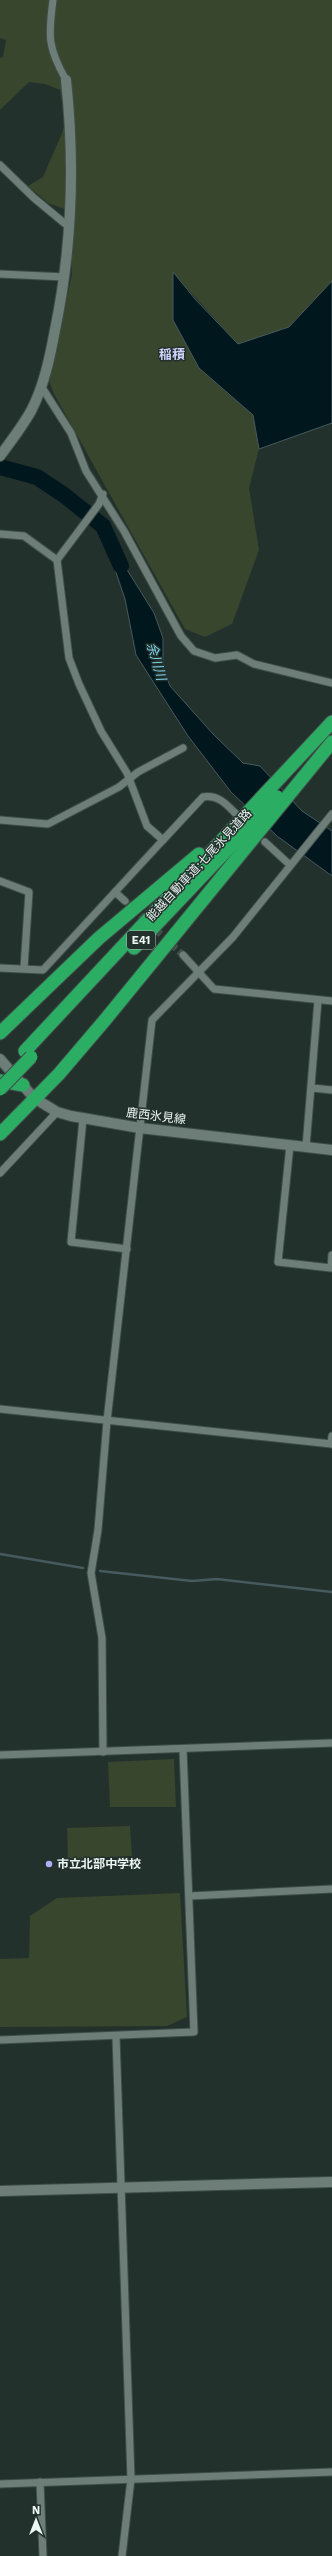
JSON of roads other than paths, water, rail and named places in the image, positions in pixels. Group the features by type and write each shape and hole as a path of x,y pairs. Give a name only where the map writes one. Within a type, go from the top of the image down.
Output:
{"highway":[{"name":"能越自動車道;七尾氷見道路","path":"0,1089 28,1054 251,826 286,785 332,722"},
{"name":"能越自動車道;七尾氷見道路","path":"286,785 332,739"},
{"path":"286,785 332,742"},
{"path":"0,1033 99,938 251,826"},
{"path":"0,1134 58,1074 105,1020 251,826"},
{"name":"能越自動車道;七尾氷見道路","path":"0,1077 28,1054"},
{"path":"0,1081 23,1085"}],"street":[{"path":"0,456 31,410 41,386 52,344 65,277 69,227 70,120 66,80 53,56 50,45 53,0"},
{"path":"0,165 34,198 69,227"},
{"path":"0,274 65,277"},
{"path":"41,386 72,433 86,471 103,494 181,636 194,651 215,658 237,655 254,664 332,683"},
{"path":"103,494 99,504 57,560 69,658 101,732 129,779 147,826 163,840"},
{"path":"0,534 24,536 57,560"},
{"path":"0,820 48,824 119,787 129,779 182,748"},
{"path":"0,968 43,970 203,797 211,796 218,798 292,863"},
{"path":"104,1752 102,1638 91,1573 98,1530 107,1421 152,1020 199,970 233,937 332,814"},
{"path":"0,881 29,892 24,968"},
{"path":"115,892 125,902"},
{"path":"183,955 199,970 214,989 332,1001"},
{"path":"306,1147 318,1000"},
{"name":"鹿西氷見線","path":"0,1059 34,1098 57,1112 83,1119 140,1128 332,1150"},
{"path":"312,1088 332,1090"},
{"path":"0,1173 57,1112"},
{"path":"83,1119 71,1242 127,1249"},
{"path":"290,1145 278,1262 331,1268 332,1255"},
{"path":"0,1409 332,1444 332,1436"},
{"path":"0,1755 332,1743"},
{"path":"0,2040 116,2037 194,2032 184,1749"},
{"path":"190,1896 332,1889"},
{"path":"116,2037 131,2479 122,2556"},
{"path":"0,2191 332,2182"},
{"path":"0,2484 332,2472"},
{"path":"40,2482 43,2556"}],"water":[{"path":"173,272 195,299 238,344 289,327 332,281 332,423 259,449 253,415 199,368 173,320"},
{"path":"101,528 154,613 163,638 163,668 170,686 213,734 243,763 260,766 302,811 332,831 332,876 277,836 231,792 188,736 136,655 125,599"}],"waterway":[{"name":"余川川","path":"0,467 37,477 64,495 103,526 121,566"},
{"path":"0,1554 83,1568"},
{"path":"100,1571 192,1581 217,1579 332,1592"}],"tunnel":[{"path":"125,901 183,955"}],"place":[{"name":"市立北部中学校","path":"49,1864"}],"district":[{"name":"稲積","path":"172,354"}]}
